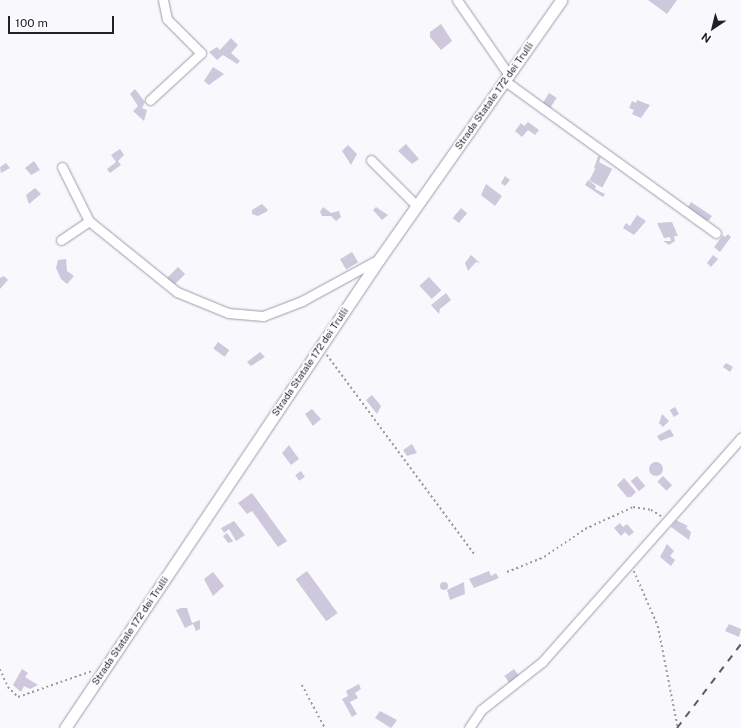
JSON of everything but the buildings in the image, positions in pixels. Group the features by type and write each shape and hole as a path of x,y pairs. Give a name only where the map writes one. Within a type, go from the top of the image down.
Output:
{"main road":[{"name":"Strada Statale 172 dei Trulli","path":"65,728 380,258 418,206 561,0"}],"street":[{"path":"150,100 201,53 167,19 163,0"},
{"path":"457,0 507,78 716,233"},
{"path":"371,160 418,206"},
{"path":"62,167 88,221 177,292 228,313 263,316 302,301 380,258"},
{"path":"61,240 88,221"},
{"path":"469,728 481,710 542,662 631,565 741,438"}],"path":[{"path":"321,347 476,556"},
{"path":"506,572 544,557 585,528 633,507 651,510 670,521"},
{"path":"631,565 658,626 678,728"},
{"path":"0,669 8,687 18,697 107,665"},
{"path":"302,685 325,728"}],"railway":[{"path":"677,728 741,644"}]}
